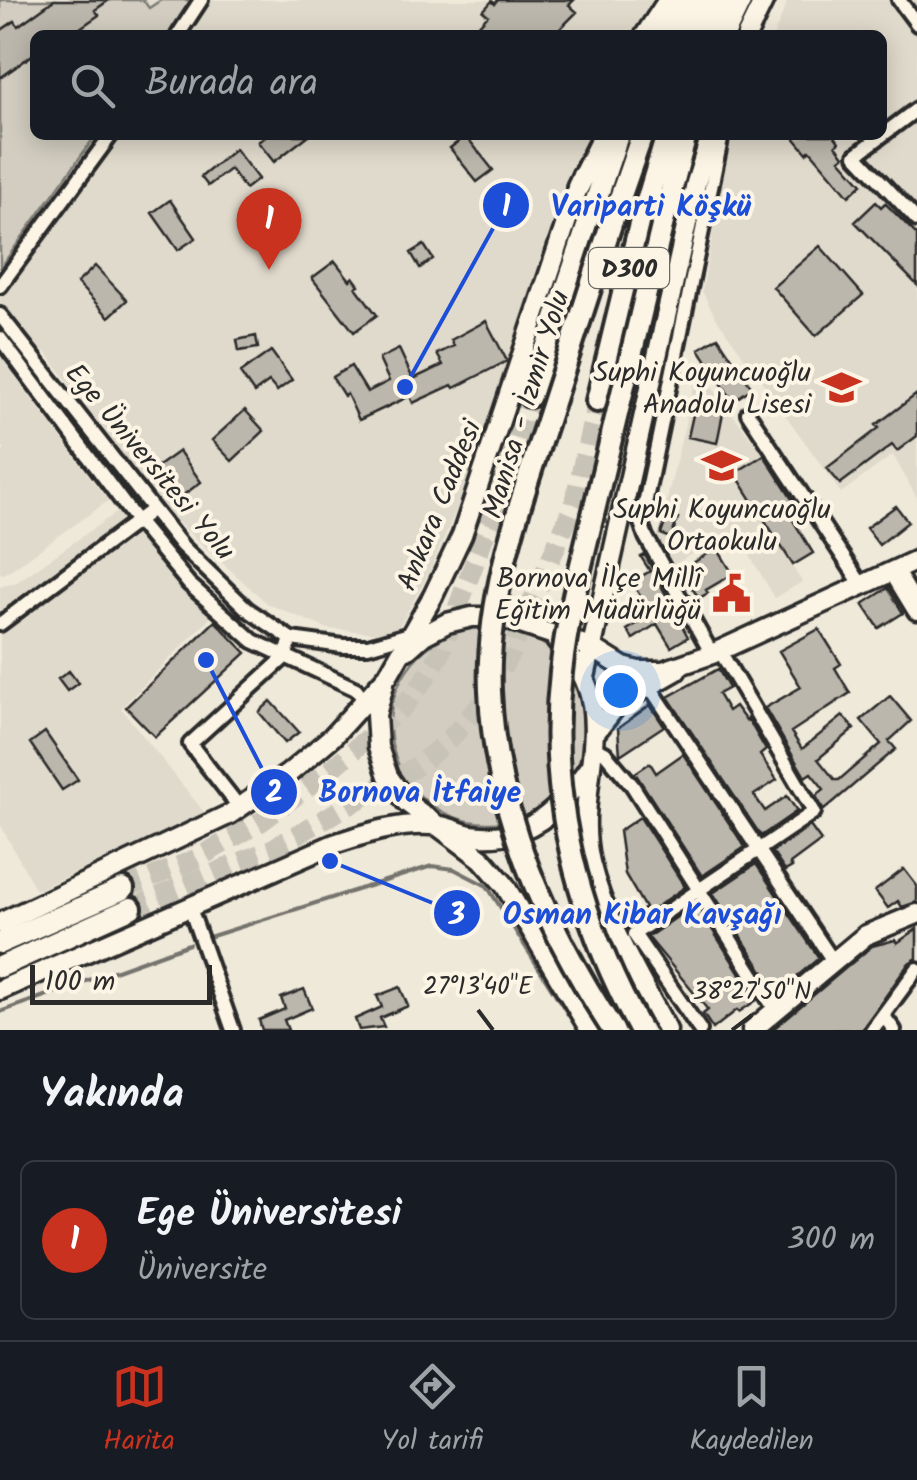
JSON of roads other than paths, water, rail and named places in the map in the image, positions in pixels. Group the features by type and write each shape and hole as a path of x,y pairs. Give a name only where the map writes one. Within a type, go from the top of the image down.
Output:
{"highway":[{"path":"671,30 686,0"},
{"path":"672,30 704,0"},
{"path":"709,30 726,0"},
{"path":"726,30 741,0"},
{"path":"578,186 599,140"},
{"name":"D300","path":"530,396 616,140"},
{"name":"Manisa - İzmir Yolu","path":"612,1030 545,914 519,846 501,780 490,688 492,636 500,585 517,516 640,140"},
{"name":"D300","path":"597,402 665,140"},
{"path":"640,1030 600,950 580,893 562,806 558,716 561,669 582,561 685,140"},
{"path":"0,943 127,899 0,967"}],"main road":[{"path":"648,30 668,0"},
{"path":"749,30 764,0"},
{"path":"585,677 696,182 710,140"},
{"name":"Ankara Caddesi","path":"0,923 240,808 371,708 462,535 578,186"},
{"path":"549,636 590,647 623,667 662,671 716,652 861,584 909,569 917,610"},
{"path":"388,675 414,644 447,624 472,617 499,617 525,623 570,654 585,677 595,711 586,820 589,858 605,914 667,1030"},
{"path":"0,990 334,844 379,829 439,826 470,835 502,835 532,826 562,805 618,704 687,664"},
{"path":"371,708 388,776 406,802 482,858 504,884 590,1030"},
{"path":"756,1029 866,935 917,914"}],"street":[{"path":"181,30 202,0"},
{"path":"899,0 917,24"},
{"path":"887,132 917,109"},
{"path":"0,286 108,140"},
{"path":"700,1030 634,934 814,812 641,523 721,140"},
{"path":"876,140 856,155 917,220"},
{"name":"Ege Üniversitesi Yolu","path":"0,315 182,546 246,609 290,638 343,646 368,646 447,624"},
{"name":"Ege Üniversitesi Yolu","path":"0,338 136,520 189,584 253,641 356,690 371,708"},
{"path":"748,413 861,584"},
{"path":"0,624 153,509"},
{"path":"240,808 190,744 285,658 290,638"},
{"path":"650,687 835,964"},
{"path":"593,749 605,753 632,785 776,1011"},
{"path":"190,908 233,1030"},
{"path":"872,1030 917,969"},
{"path":"883,1015 894,1030"}],"waterway":[{"path":"209,937 432,866 454,869 487,886 578,1030"},
{"path":"0,1012 189,944"}],"tunnel":[{"path":"123,889 196,859 262,821 335,766 402,708 440,655 499,497 530,396"},
{"path":"131,908 272,849 417,766 449,740 481,704 510,654 574,504 597,401"}],"place":[{"name":"Ege Üniversitesi","path":"269,270"},
{"name":"Variparti Köşkü","path":"405,387"},
{"name":"Suphi Koyuncuoğlu Anadolu Lisesi","path":"841,387"},
{"name":"Suphi Koyuncuoğlu Ortaokulu","path":"722,465"},
{"name":"Bornova İlçe Millî Eğitim Müdürlüğü","path":"731,593"},
{"name":"Bornova İtfaiye","path":"206,660"},
{"name":"Osman Kibar Kavşağı","path":"330,861"}]}
